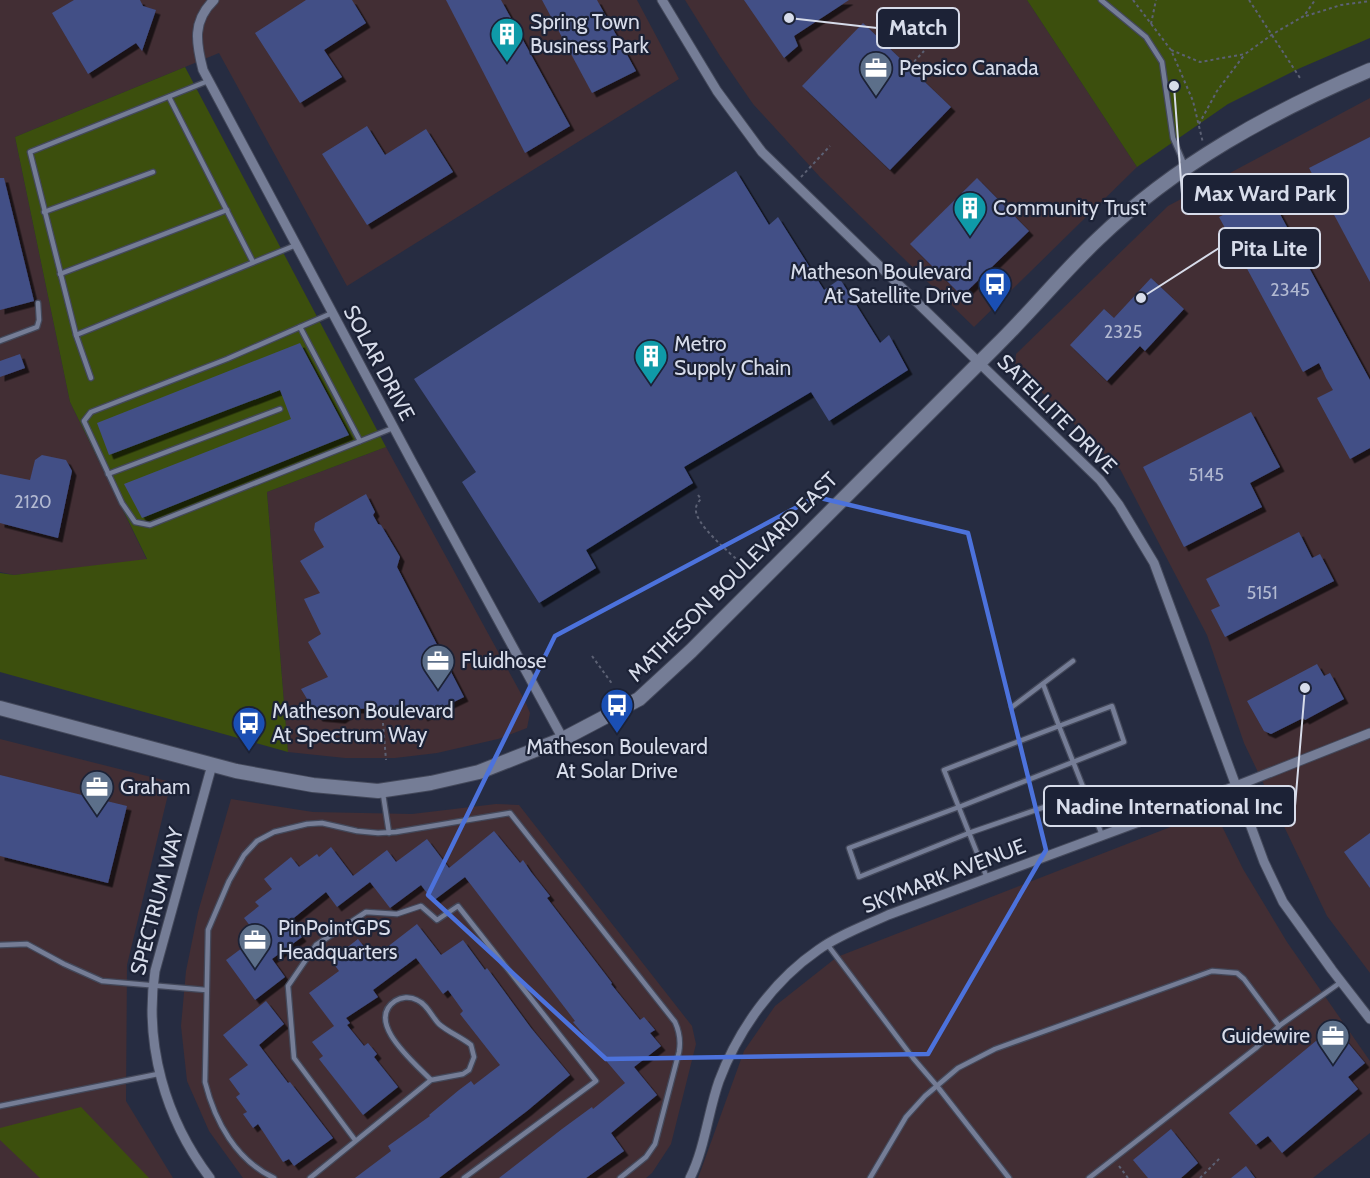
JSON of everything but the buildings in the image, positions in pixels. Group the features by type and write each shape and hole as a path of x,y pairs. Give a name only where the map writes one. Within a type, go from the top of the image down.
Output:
{"street":[{"name":"SOLAR DRIVE","path":"214,0 201,16 196,41 208,81 393,428 563,739"},
{"name":"SATELLITE DRIVE","path":"662,0 717,91 747,134 793,184 951,333 1101,480 1119,505 1154,563 1264,862 1283,902 1370,1018"},
{"name":"MATHESON BOULEVARD EAST","path":"0,708 212,765 313,785 383,790 432,783 479,772 563,739 639,699 691,651 1099,239 1150,195 1206,155 1262,121 1370,70"},
{"name":"SKYMARK AVENUE","path":"690,1178 720,1080 734,1046 759,1006 802,962 827,944 888,915 1236,786 1370,733"},
{"name":"SPECTRUM WAY","path":"210,1178 197,1162 176,1124 158,1074 153,1019 153,986 212,765"}],"lane":[{"path":"1101,0 1146,37 1162,62 1173,138 1186,169"},
{"path":"91,378 76,335 30,152 208,81"},
{"path":"169,96 254,262"},
{"path":"44,212 153,172"},
{"path":"60,274 227,210"},
{"path":"76,335 296,245"},
{"path":"0,341 37,327 38,303"},
{"path":"332,313 227,359 91,412 84,421 122,503 135,522 150,525 393,428"},
{"path":"300,327 360,441"},
{"path":"108,474 280,409"},
{"path":"1012,707 1073,661"},
{"path":"1043,684 1102,835"},
{"path":"987,878 969,833 959,807 944,770 1112,706 1124,742 959,807 849,848 859,877 969,833 1085,793"},
{"path":"383,790 389,832"},
{"path":"274,1178 263,1173 241,1155 224,1132 208,1096 203,1067 208,930 229,881 244,855 257,841 274,832 322,823 357,831 389,832 510,813 675,1022 680,1042 656,1144 646,1157 620,1178"},
{"path":"355,1140 294,1058 288,986 316,945 366,912 397,914 421,906 437,920 458,906 596,1081 464,1178"},
{"path":"0,945 27,944 102,981 206,990"},
{"path":"827,944 913,1058 1009,1178"},
{"path":"870,1178 906,1117 958,1068 995,1049 1212,972 1237,973 1279,1026"},
{"path":"1089,1178 1256,1047 1279,1026 1341,982"},
{"path":"310,1178 431,1080 464,1074 472,1064 471,1045 438,1023 417,1000 410,998 397,1000 387,1009 385,1016 388,1034 431,1080"},
{"path":"0,1106 158,1074"}],"path":[{"path":"1133,0 1171,50 1193,101 1206,155"},
{"path":"1151,24 1156,0"},
{"path":"1249,0 1273,34 1299,78"},
{"path":"1304,16 1315,0"},
{"path":"1199,124 1217,91 1245,54 1273,34 1304,16 1341,5 1370,2"},
{"path":"1171,50 1200,62 1245,54"},
{"path":"910,66 924,51"},
{"path":"793,184 830,147"},
{"path":"698,495 701,499 695,509 697,517 719,543 742,564"},
{"path":"592,656 613,685"},
{"path":"382,711 386,760"},
{"path":"1200,1178 1221,1157"},
{"path":"1113,1159 1128,1178"}],"highlighted area":[{"path":"816,497 968,533 1046,850 928,1054 606,1059 428,895 555,636"}],"shaded area":[{"path":"0,0 637,0 679,79 347,286 219,53 15,137 70,402 147,560 14,575 0,572"},
{"path":"685,0 1027,0 1137,167 974,327 820,177 753,104"},
{"path":"1370,98 1370,973 1327,916 1244,743 1207,635 1120,469 1015,366 1016,354 1168,206"},
{"path":"386,447 525,701 530,713 527,728 498,739 437,753 395,758 345,758 288,752 267,492"},
{"path":"0,739 171,782 127,965 126,1101 173,1178 0,1178"},
{"path":"231,799 313,812 412,814 496,804 519,805 692,1026 696,1044 671,1144 652,1173 646,1178 243,1178 209,1131 187,1081 181,1026 186,971 198,912"},
{"path":"1214,810 1243,869 1287,942 1370,1061 1370,1133 1313,1178 698,1178 744,1051 775,1006 837,957"}],"green space":[{"path":"1027,0 1370,0 1370,38 1298,69 1228,104 1137,167"},
{"path":"185,67 386,447 267,492 288,752 0,672 0,573 14,575 147,559 70,402 15,137"},
{"path":"81,1107 149,1178 40,1178 0,1140 0,1128"}],"place":[{"name":"Match","path":"789,18"},
{"name":"Spring Town Business Park","path":"507,63"},
{"name":"Max Ward Park","path":"1174,86"},
{"name":"Pepsico Canada","path":"876,97"},
{"name":"Community Trust","path":"970,237"},
{"name":"Pita Lite","path":"1141,298"},
{"name":"Matheson Boulevard At Satellite Drive","path":"995,313"},
{"name":"Metro Supply Chain","path":"651,385"},
{"name":"Nadine International Inc","path":"1305,688"},
{"name":"Fluidhose","path":"438,690"},
{"name":"Matheson Boulevard At Solar Drive","path":"617,734"},
{"name":"Matheson Boulevard At Spectrum Way","path":"249,752"},
{"name":"Graham","path":"97,816"},
{"name":"PinPointGPS Headquarters","path":"255,969"},
{"name":"Guidewire","path":"1333,1065"}]}
